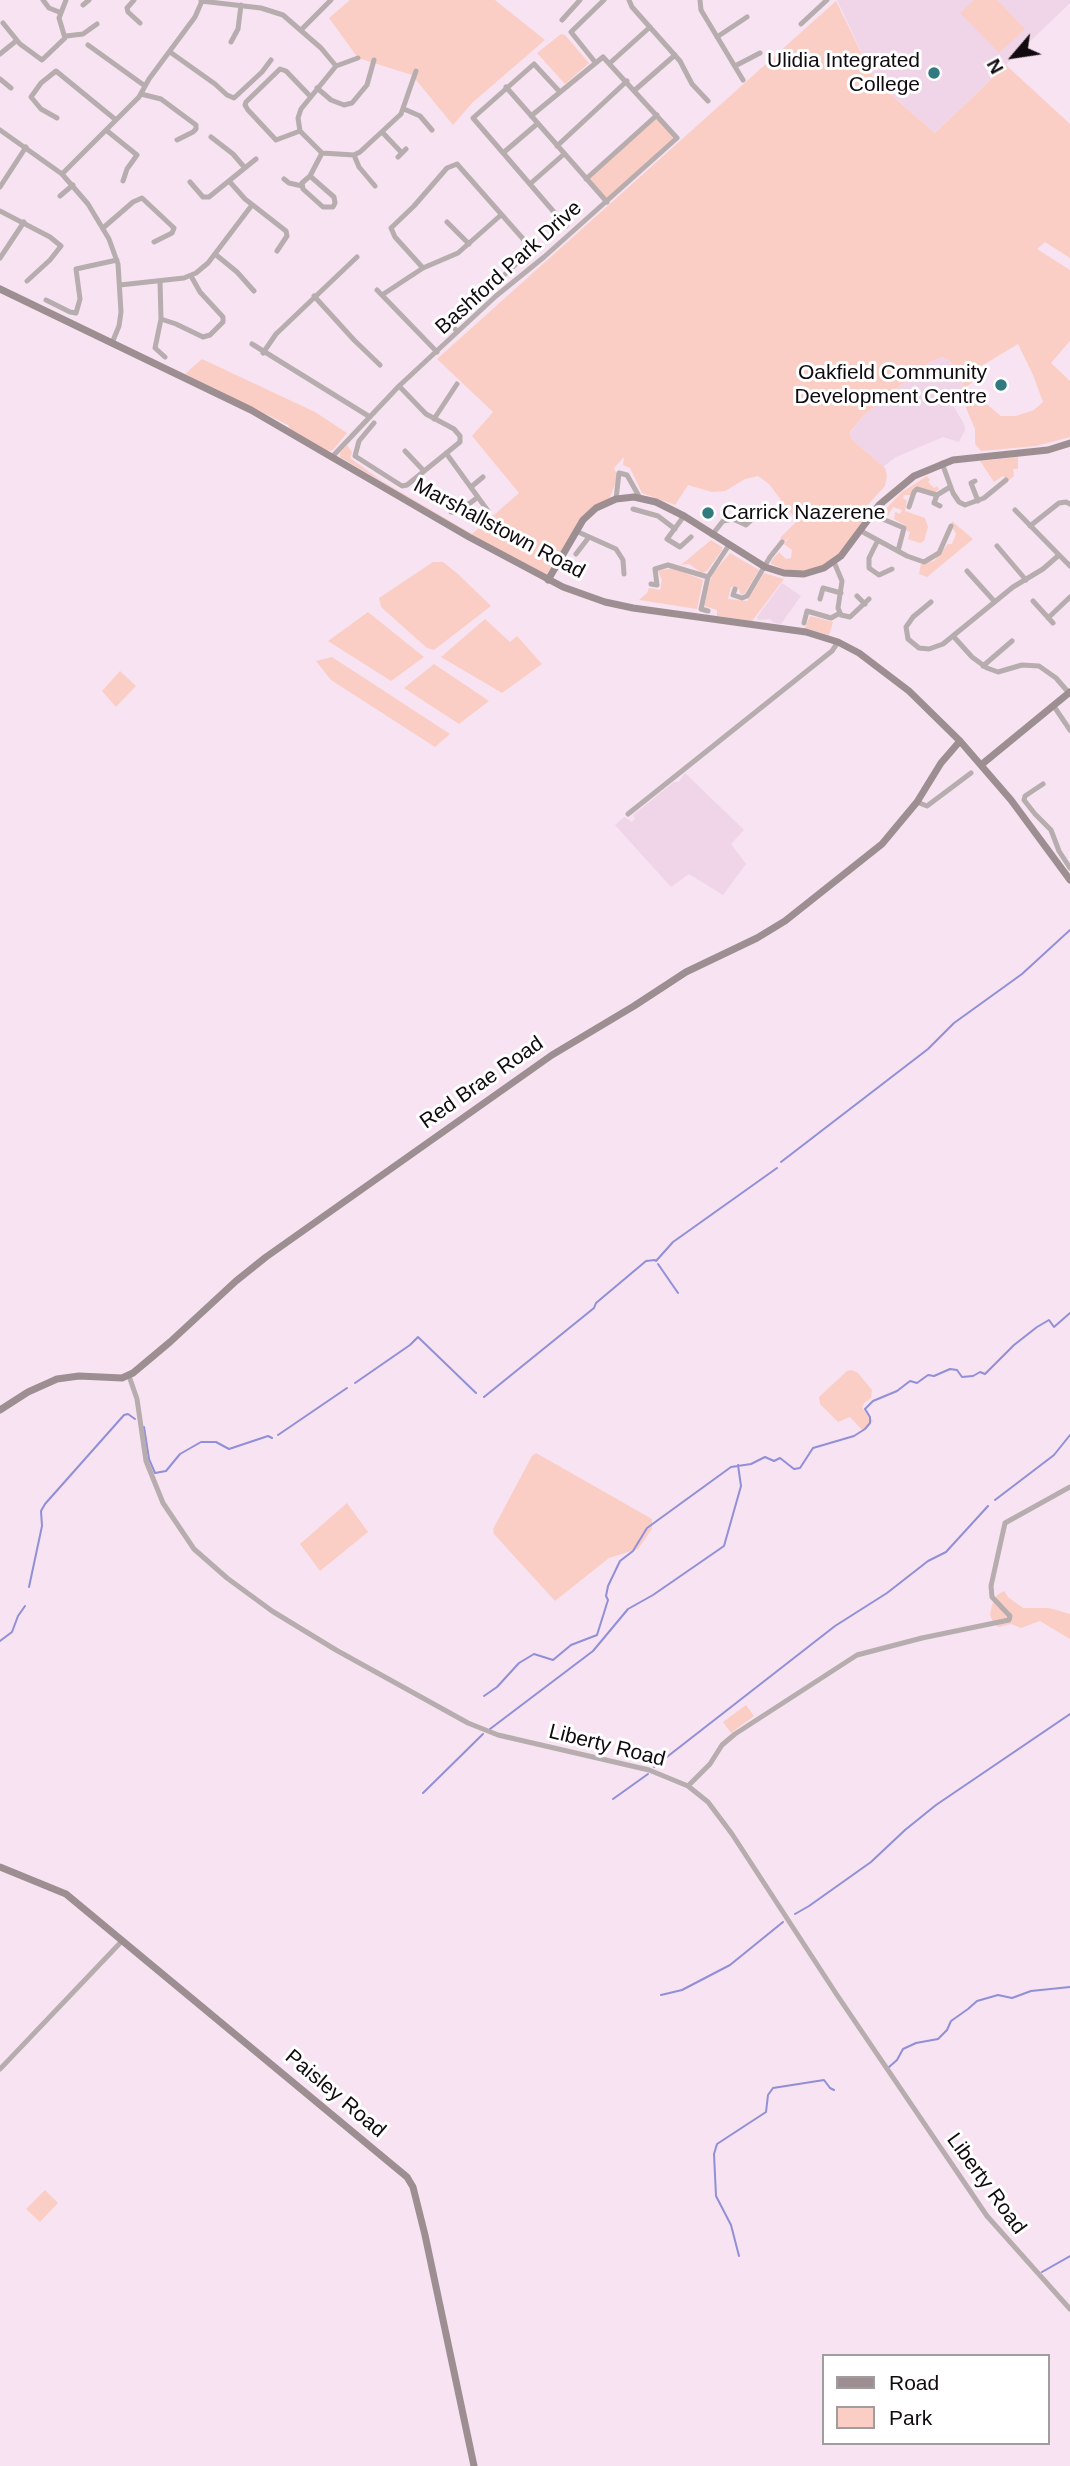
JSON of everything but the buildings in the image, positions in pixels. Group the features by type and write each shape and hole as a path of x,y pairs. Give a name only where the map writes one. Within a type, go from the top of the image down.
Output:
{"street":[{"path":"43,0 49,8 59,12"},
{"path":"66,0 59,12 60,23 66,36"},
{"path":"83,5 89,0"},
{"path":"134,0 128,12 140,23"},
{"path":"62,174 140,96 195,17 200,0 241,5 275,12 288,18 337,66"},
{"path":"562,20 580,0"},
{"path":"595,62 570,32 604,0"},
{"path":"629,0 675,55 692,83 706,98 697,102"},
{"path":"700,0 701,10 743,80"},
{"path":"801,24 827,0"},
{"path":"302,29 329,1"},
{"path":"231,42 238,29 241,5"},
{"path":"717,37 747,17"},
{"path":"4,23 16,41 42,60 66,36 83,34 97,24"},
{"path":"610,63 650,27"},
{"path":"0,54 16,41"},
{"path":"88,45 145,86"},
{"path":"170,52 231,97 240,94 271,60"},
{"path":"735,66 760,53"},
{"path":"635,90 675,55"},
{"path":"531,116 603,57 657,115 586,179"},
{"path":"358,58 337,66 301,109 298,118 300,131 322,153 354,155 383,132 404,108 416,71"},
{"path":"317,88 331,100 344,105 352,103 367,85 374,60"},
{"path":"559,91 534,64 473,118 566,226"},
{"path":"300,131 276,140 245,105 280,69 310,96"},
{"path":"57,118 30,97 32,91 56,71 116,120"},
{"path":"0,79 11,88"},
{"path":"134,79 140,96"},
{"path":"557,146 627,81"},
{"name":"Bashford Park Drive","path":"506,87 607,202"},
{"path":"140,96 161,99 195,125 193,132 177,140"},
{"path":"404,108 416,113 431,129 425,133"},
{"name":"Bashford Park Drive","path":"332,457 399,386 496,296 544,257 677,138 657,115"},
{"path":"503,153 537,124"},
{"path":"0,130 62,174 73,185 103,228 117,260 120,285 121,318 112,343"},
{"path":"107,130 137,155 123,181"},
{"path":"383,132 402,153"},
{"path":"211,137 233,154 245,168"},
{"path":"1,182 26,147"},
{"path":"302,186 322,153"},
{"path":"530,184 564,154"},
{"path":"354,155 359,167 374,184 378,176"},
{"path":"190,182 207,198 256,159"},
{"path":"423,268 395,237 391,228 449,166 456,164 531,246 531,250 451,324"},
{"path":"284,179 302,186 323,207 333,207 334,197 310,176"},
{"path":"229,181 252,205 287,232 287,237 277,251"},
{"path":"60,196 73,185"},
{"path":"103,228 133,202 142,198 174,228 172,233 154,242"},
{"path":"120,285 191,276 202,269 215,254 252,205"},
{"path":"0,211 50,237 61,247 27,281"},
{"path":"437,352 380,293 423,268 457,254 501,215"},
{"path":"0,258 24,222"},
{"path":"447,222 469,244"},
{"path":"215,254 254,291"},
{"path":"263,352 314,296 357,257"},
{"path":"46,300 72,313 77,312 79,294 75,266 117,260"},
{"path":"161,319 203,337 210,335 222,323 222,316 200,292 191,276"},
{"path":"160,281 161,319 155,348 165,356"},
{"name":"Marshallstown Road","path":"0,289 251,410 548,580 605,602 633,608 782,628 838,642 866,657 918,700 960,741 1070,880"},
{"path":"314,296 380,365"},
{"path":"252,344 370,417"},
{"path":"434,419 457,384"},
{"path":"374,423 359,441 355,454 357,458 402,486 459,442 460,438 449,426 422,411 399,386"},
{"path":"548,580 576,531 596,508 616,499 640,498 656,502 684,516 765,567 784,573 802,574 819,570 846,552 879,505 914,476 942,463 1048,450 1070,443"},
{"path":"405,451 423,471"},
{"path":"446,453 488,511"},
{"path":"942,463 956,499 968,506 1006,480"},
{"path":"616,499 619,473 627,475 640,498"},
{"path":"471,487 484,477"},
{"path":"971,483 978,501"},
{"path":"940,506 934,503 937,495 950,487"},
{"path":"909,508 915,491 919,489 937,495"},
{"path":"904,496 912,499"},
{"path":"451,512 457,513 478,498"},
{"path":"1030,526 1059,503 1070,504"},
{"path":"633,509 652,514 674,529"},
{"path":"1014,510 1070,566"},
{"path":"890,521 893,512"},
{"path":"712,534 723,521 733,519 746,526 758,514"},
{"path":"684,516 667,539 681,547 691,537"},
{"path":"878,517 904,528 898,551"},
{"path":"861,531 921,562 930,560 940,552 951,527"},
{"path":"576,531 619,552 624,562 625,574"},
{"path":"577,549 589,537"},
{"path":"878,540 868,563 872,571 880,575 892,569"},
{"path":"735,589 733,595 746,597 782,542"},
{"path":"708,611 701,608 708,577 729,545"},
{"path":"997,547 1026,580"},
{"path":"931,602 908,622 908,639 917,647 929,649 954,637 1013,587 1059,555"},
{"path":"834,562 842,580 838,608 845,618 850,617 867,601 857,596"},
{"path":"650,584 657,585 655,569 668,565 708,577"},
{"path":"967,571 995,602"},
{"path":"820,598 823,588 841,593"},
{"path":"1033,601 1051,621 1070,597"},
{"path":"804,623 807,611 830,618 840,614"},
{"path":"954,637 983,666 998,672 1022,666 1039,666 1070,692 981,765"},
{"path":"983,666 1012,641"},
{"path":"628,814 832,651 838,642"},
{"path":"1053,705 1070,730"},
{"name":"Red Brae Road","path":"129,1376 152,1359 221,1293 266,1257 552,1055 686,972 757,938 785,921 873,852 897,829 918,802 941,763 960,741"},
{"path":"918,802 927,806 971,773"},
{"path":"1043,784 1024,799 1051,830 1059,851 1070,868"},
{"path":"1040,839 1051,830"},
{"path":"0,1410 28,1392 57,1380 79,1376 129,1376"},
{"name":"Liberty Road","path":"129,1376 137,1399 146,1461 163,1503 194,1549 227,1578 291,1623 468,1723 498,1735 649,1770 688,1786 708,1802 987,2216 1070,2309"},
{"path":"688,1786 710,1764 722,1745 735,1734 857,1655 1009,1620 1010,1616 992,1597 991,1586 1005,1523 1070,1487"},
{"name":"Paisley Road","path":"0,1867 66,1894 407,2177 413,2187 425,2235 474,2466"},
{"path":"0,2069 122,1941"}],"shaded area":[{"name":"Ulidia Integrated College","path":"837,0 1070,0 1070,3 935,133 875,81"},
{"path":"942,357 950,361 965,380 960,389 962,391 951,402 964,424 965,430 959,442 943,437 896,457 883,467 851,439 850,433 864,415 930,362"},
{"path":"782,583 801,596 781,624 770,619 758,620 757,617"},
{"path":"685,773 744,830 731,844 746,864 723,895 689,874 671,887 615,825 624,817 632,822 635,819 633,815 674,782 679,782"}],"green space":[{"path":"350,0 495,0 545,40 472,103 453,125 412,75 358,58 329,18"},
{"path":"974,0 997,0 1025,29 999,53 960,13"},
{"path":"836,1 875,81 935,133 1006,65 1070,124 1070,258 1045,242 1037,249 1070,270 1070,341 1051,363 1070,381 1070,437 1036,446 981,451 975,444 975,429 966,408 968,403 975,400 984,402 1001,416 1016,416 1034,410 1043,402 1033,375 1018,344 978,368 975,373 977,378 962,391 960,389 965,380 950,361 942,357 930,362 864,415 850,432 851,439 885,468 887,476 885,486 865,508 871,513 842,552 824,565 805,571 786,570 771,564 779,552 786,559 791,558 792,550 784,544 791,535 784,542 780,538 797,521 769,484 758,476 745,479 725,491 712,492 688,485 675,505 642,493 630,468 623,465 624,457 614,468 618,477 608,502 590,513 548,580 340,457 347,445 352,452 350,458 382,481 472,534 519,493 472,436 493,412 437,359"},
{"path":"561,34 565,35 589,63 565,84 537,53"},
{"path":"657,115 677,138 607,202 586,179"},
{"path":"202,359 315,412 347,433 333,450 328,451 290,429 288,425 185,374"},
{"path":"1018,457 1018,469 1013,469 1014,476 1008,481 1003,476 994,482 980,461"},
{"path":"927,476 930,480 928,482 939,489 935,492 919,487 903,498 907,501 905,511 925,518 928,527 924,541 920,543 908,539 910,532 906,526 894,519 895,512 900,514 902,510 893,507 888,516 880,515 902,492"},
{"path":"952,521 973,539 927,577 919,574 921,564 934,561 948,544 952,544 956,534 951,525"},
{"path":"711,540 722,547 722,550 707,571 702,573 689,564 681,565"},
{"path":"730,553 759,570 745,593 741,595 739,589 731,587 728,599 747,601 764,573 784,579 752,621 717,616 717,610 704,606 712,574"},
{"path":"433,562 443,562 491,606 434,650 427,648 381,607 379,598"},
{"path":"673,568 703,580 697,609 639,600 649,588 660,590 662,580 658,571"},
{"path":"368,612 424,657 391,681 328,641"},
{"path":"810,616 833,622 829,635 805,628"},
{"path":"485,619 510,642 517,636 542,664 502,693 441,657"},
{"path":"332,657 450,734 435,747 331,680 316,661"},
{"path":"434,664 489,701 459,724 404,688"},
{"path":"120,671 136,686 116,707 102,691"},
{"path":"847,1371 858,1373 872,1390 871,1398 862,1408 873,1421 863,1431 850,1417 838,1422 820,1404 819,1397"},
{"path":"536,1453 652,1519 652,1529 638,1549 609,1558 555,1601 494,1534 493,1529"},
{"path":"347,1503 368,1532 320,1571 300,1544"},
{"path":"1004,1591 1023,1608 1049,1608 1070,1614 1070,1639 1040,1621 1021,1628 1011,1624 999,1627 994,1624 990,1615 992,1605 997,1595"},
{"path":"746,1705 754,1716 731,1733 723,1722"},
{"path":"45,2190 58,2203 40,2222 26,2209"}],"waterway":[{"path":"781,1162 928,1049 954,1023 1022,974 1070,930"},
{"path":"656,1261 673,1242 777,1168"},
{"path":"484,1397 594,1308 596,1303 646,1261 655,1260"},
{"path":"658,1264 678,1293"},
{"path":"484,1696 497,1687 519,1663 534,1654 553,1660 571,1645 597,1635 608,1600 608,1586 620,1561 633,1551 647,1528 731,1467 751,1464 765,1457 774,1461 780,1458 794,1469 800,1468 813,1448 854,1436 865,1429 870,1423 865,1409 873,1401 897,1391 910,1381 917,1383 928,1375 934,1376 950,1369 957,1370 962,1377 980,1372 985,1374 1037,1327 1049,1320 1054,1327 1070,1313"},
{"path":"355,1383 418,1337 476,1393"},
{"path":"278,1435 347,1388"},
{"path":"29,1587 42,1526 41,1511 45,1504 124,1415 128,1414 135,1419"},
{"path":"144,1427 149,1459 155,1473 166,1471 180,1454 201,1442 216,1442 229,1449 268,1436 272,1438"},
{"path":"995,1500 1054,1455 1070,1435"},
{"path":"490,1729 593,1651 628,1609 724,1546 741,1486 738,1465"},
{"path":"654,1767 835,1626 887,1593 928,1561 946,1552 988,1506"},
{"path":"0,1641 12,1632 25,1606"},
{"path":"795,1914 871,1862 936,1805 1070,1714"},
{"path":"423,1793 483,1734"},
{"path":"613,1799 648,1774"},
{"path":"661,1995 682,1990 730,1965 783,1922"},
{"path":"889,2067 903,2049 916,2043 938,2039 951,2021 977,2001 998,1995 1012,1998 1031,1991 1070,1987"},
{"path":"739,2256 731,2225 716,2196 714,2154 717,2144 766,2112 768,2095 773,2088 824,2080 834,2090"},
{"path":"1042,2272 1070,2256"}],"place":[{"name":"Ulidia Integrated College","path":"934,73"},
{"name":"Oakfield Community Development Centre","path":"1001,385"},
{"name":"Carrick Nazerene","path":"708,513"}]}
